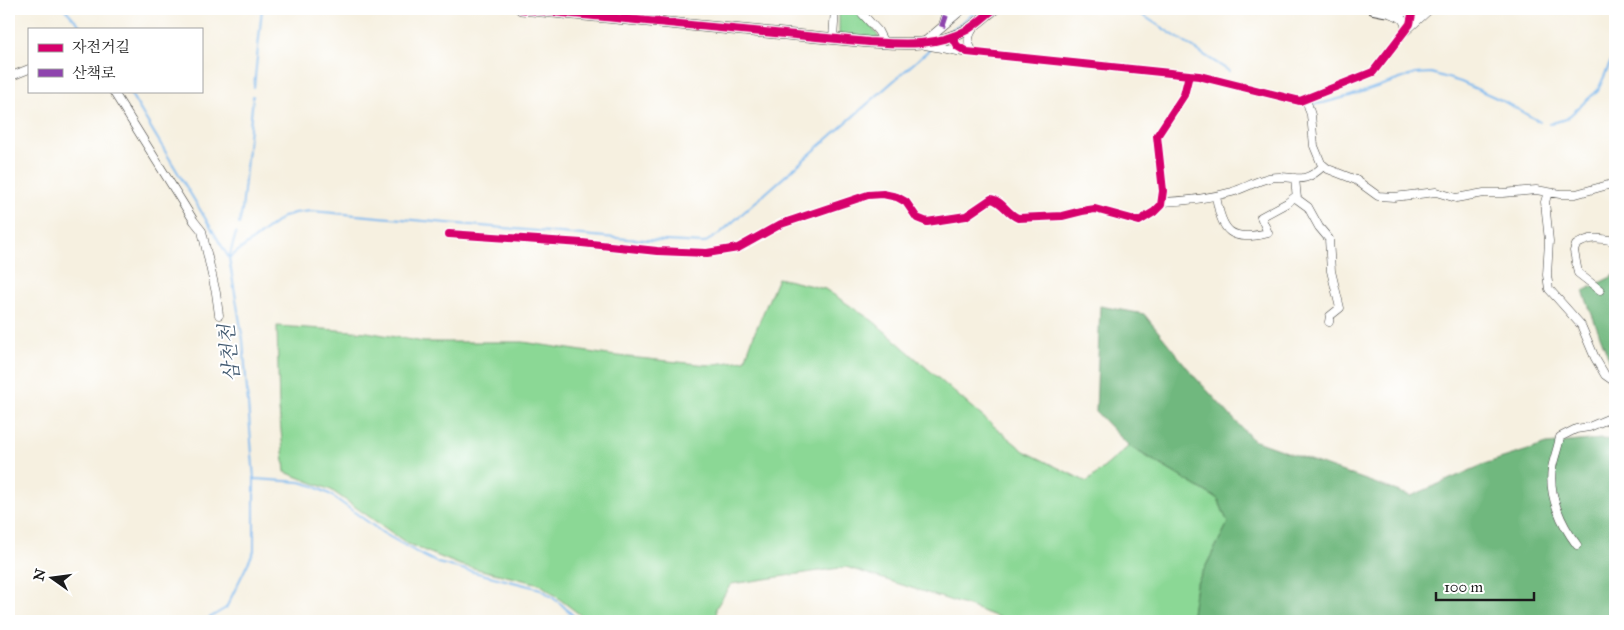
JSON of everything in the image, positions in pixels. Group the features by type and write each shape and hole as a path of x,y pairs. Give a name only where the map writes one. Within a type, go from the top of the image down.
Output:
{"street":[{"path":"521,9 884,43 922,44 970,52 1189,75 1295,100 1306,99 1370,75 1376,70 1405,32 1415,9 1399,12 1377,10"},
{"path":"833,38 835,9"},
{"path":"858,9 878,31 884,43"},
{"path":"942,27 948,9"},
{"path":"922,44 963,9"},
{"path":"922,44 952,37 976,24 994,9"},
{"path":"1405,32 1430,9"},
{"path":"1377,10 1403,19 1406,23 1405,32"},
{"path":"970,52 968,40 976,24"},
{"path":"952,37 957,46 970,52"},
{"path":"9,77 28,69"},
{"path":"449,234 582,243 657,251 707,253 738,248 786,222 824,211 859,197 876,194 897,197 906,202 917,218 932,222 966,216 991,200 998,202 1013,216 1018,218 1062,216 1095,209 1139,221 1159,208 1162,202 1163,191 1157,136 1184,95 1189,75"},
{"path":"114,92 202,231 216,293 218,315"},
{"path":"1306,99 1311,115 1314,146 1323,166 1356,180 1374,194 1383,197 1400,197 1436,192 1456,198 1484,193 1536,190 1576,194 1608,185 1615,186"},
{"path":"1162,202 1216,196 1267,178 1310,177 1323,166"},
{"path":"1295,178 1296,196 1308,207 1319,228 1329,239 1332,271 1340,308 1330,316 1329,322"},
{"path":"1548,192 1545,202 1549,241 1547,275 1549,289 1581,325 1595,358 1605,375 1615,382"},
{"path":"1216,196 1220,218 1224,227 1246,237 1268,234 1261,217 1277,207 1287,204 1296,196"},
{"path":"1600,290 1578,272 1574,251 1576,245 1583,240 1594,237 1615,241"},
{"path":"1577,545 1566,531 1553,493 1552,469 1560,438 1576,429 1589,427 1615,416"}],"green space":[{"path":"839,9 855,9 875,31 880,40 839,35"},
{"path":"1615,275 1615,375 1583,291"},
{"path":"778,278 825,289 873,321 1024,451 1087,482 1129,446 1218,499 1228,523 1196,585 1191,621 1009,621 846,567 731,584 716,608 717,621 586,621 540,584 460,565 408,544 331,490 285,472 279,410 277,326 367,332 423,342 523,342 608,355 708,365 745,360"},
{"path":"1100,306 1144,314 1195,377 1253,440 1411,496 1487,463 1547,444 1601,439 1615,440 1615,621 1191,621 1196,585 1228,523 1218,499 1129,446 1096,412"}],"waterway":[{"name":"삼천천","path":"65,9 82,28"},
{"path":"254,87 262,9"},
{"path":"949,32 979,9"},
{"path":"1133,9 1229,71"},
{"path":"229,258 283,217 294,213 311,211 628,239 704,243 719,234 930,49"},
{"path":"1549,124 1566,119 1598,90 1612,59 1615,58"},
{"path":"1313,104 1350,96 1415,74 1431,73 1461,82 1501,100 1540,122"},
{"name":"삼천천","path":"130,92 229,258 243,340 254,479 254,551 226,608 204,621"},
{"path":"239,224 242,211 253,96"},
{"path":"229,258 236,233"},
{"path":"255,479 300,482 314,486 331,495 383,533 418,553 438,563 541,589 579,621"}],"marked path":[{"path":"942,27 948,9"}],"cycle path":[{"path":"521,9 906,44 931,42 955,35 971,28 994,9"},
{"path":"952,37 957,46 967,52 1199,76 1300,101 1373,72 1410,24 1413,10"},
{"path":"449,234 582,243 657,251 707,253 738,248 781,224 868,195 883,194 897,197 906,202 917,218 927,222 966,216 991,199 999,202 1018,218 1062,216 1095,209 1139,221 1154,212 1161,205 1163,191 1157,136 1184,95 1189,75"}]}
